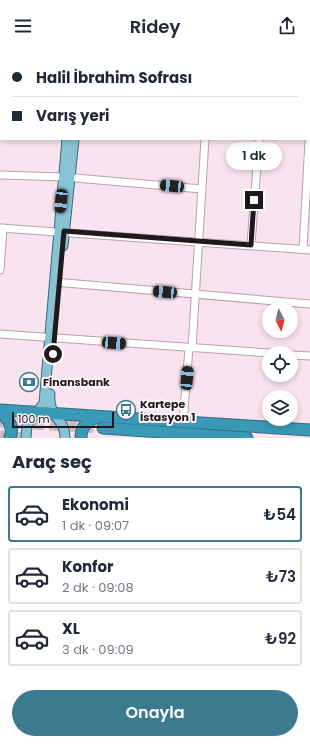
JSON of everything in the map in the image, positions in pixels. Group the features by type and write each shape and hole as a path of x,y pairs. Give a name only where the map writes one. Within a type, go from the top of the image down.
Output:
{"highway":[{"path":"0,411 18,410 46,405 75,414 102,417 307,431"},
{"path":"0,411 11,425 10,438"},
{"path":"81,438 84,425 93,419 102,417"},
{"path":"103,428 248,438"}],"main road":[{"path":"67,140 67,178"},
{"path":"26,438 27,426 46,405 61,231 67,178 74,140"},
{"path":"46,405 62,424 65,438"}],"street":[{"path":"183,423 191,348 205,140"},
{"path":"251,245 259,140"},
{"path":"0,270 1,228 306,249 309,140"},
{"path":"0,175 67,178 202,189"},
{"path":"57,282 310,304"},
{"path":"0,334 262,353"},
{"path":"298,355 310,356"}],"tunnel":[{"path":"0,422 103,428"},
{"path":"0,436 26,438"}],"place":[{"name":"Finansbank","path":"29,382"},
{"name":"Kartepe İstasyon 1","path":"126,410"}],"route":[{"path":"53,354 64,231 251,245 254,200"}]}
